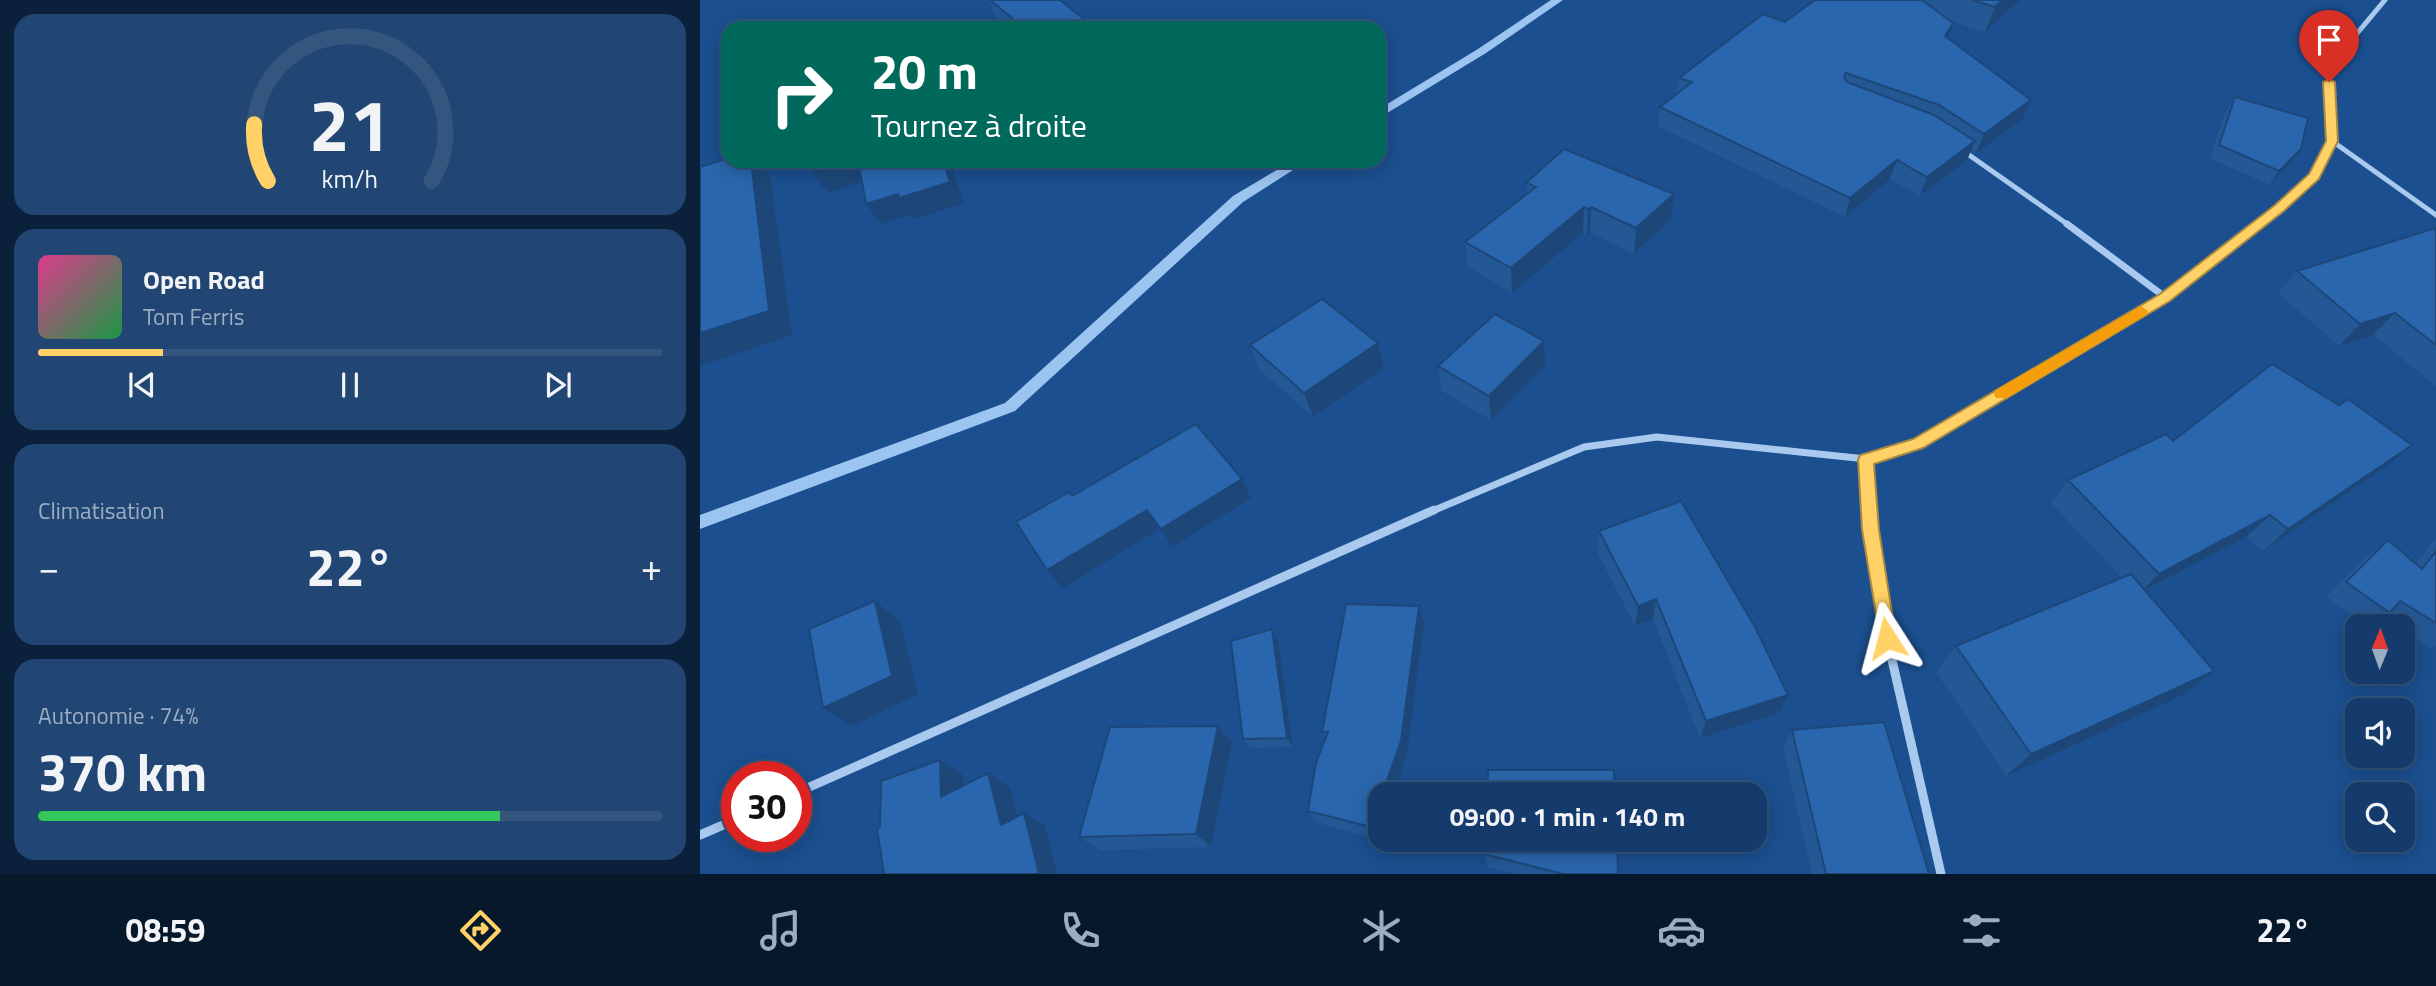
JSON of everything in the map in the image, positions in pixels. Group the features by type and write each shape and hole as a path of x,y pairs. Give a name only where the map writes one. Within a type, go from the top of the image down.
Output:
{"street":[{"path":"812,786 1515,474 1584,446 1657,437 1866,460 1918,444 2165,297 2279,208 2315,176 2332,141 2329,67 2385,0"},
{"path":"2332,141 2436,215"},
{"path":"1952,143 2015,185 2165,297"},
{"path":"1866,460 1871,530 1887,638 1941,874"},
{"path":"700,835 721,826"}],"building":[{"path":"990,0 1060,0 1086,21 1016,21"},
{"path":"1815,0 1922,0 1953,23 1945,36 2031,100 1984,134 1939,105 1846,73 1844,77 1847,82 1934,115 1975,141 1927,177 1897,160 1850,198 1660,107 1692,82 1679,78 1763,14 1785,22"},
{"path":"1972,0 2002,0 1995,7"},
{"path":"2235,97 2308,118 2301,149 2279,171 2219,145"},
{"path":"1564,149 1674,194 1636,228 1591,207 1584,207 1511,268 1465,242 1536,187 1526,183"},
{"path":"721,160 721,168 752,168 769,311 700,333 700,167"},
{"path":"859,168 945,168 950,182 899,198 898,194 866,204"},
{"path":"2436,228 2436,345 2395,313 2360,324 2297,271"},
{"path":"1322,299 1378,343 1304,393 1250,345"},
{"path":"1495,314 1544,341 1489,396 1438,366"},
{"path":"2272,364 2339,405 2348,399 2412,445 2288,529 2270,515 2159,574 2068,480 2166,434 2173,441"},
{"path":"1196,424 1242,479 1161,529 1147,510 1047,570 1016,522 1069,492 1072,496"},
{"path":"1681,501 1755,627 1788,695 1706,721 1656,599 1638,606 1599,531"},
{"path":"2388,540 2422,569 2436,551 2436,623 2400,601 2390,613 2346,582"},
{"path":"2131,574 2214,671 2031,754 1956,646"},
{"path":"875,601 892,676 823,708 809,629"},
{"path":"1346,604 1419,606 1401,741 1386,782 1368,782 1368,826 1308,811 1316,763 1328,732 1322,732"},
{"path":"1272,629 1287,738 1243,739 1231,641"},
{"path":"1884,722 1929,874 1826,874 1792,730"},
{"path":"1218,726 1196,834 1079,837 1110,727"},
{"path":"940,760 941,797 988,773 1001,825 1024,813 1039,874 884,874 877,829 880,827 881,781"},
{"path":"1488,770 1614,770 1614,782 1488,782"},
{"path":"1617,852 1618,874 1563,874 1484,854"}],"waterway":[{"path":"1386,110 1482,51 1558,0"},
{"path":"700,522 1010,407 1238,199 1289,168"}],"slow traffic":[{"path":"2002,394 2141,311"}],"route":[{"path":"1887,638 1871,530 1866,460 1918,444 2165,297 2279,208 2315,176 2332,141 2329,82"}]}
